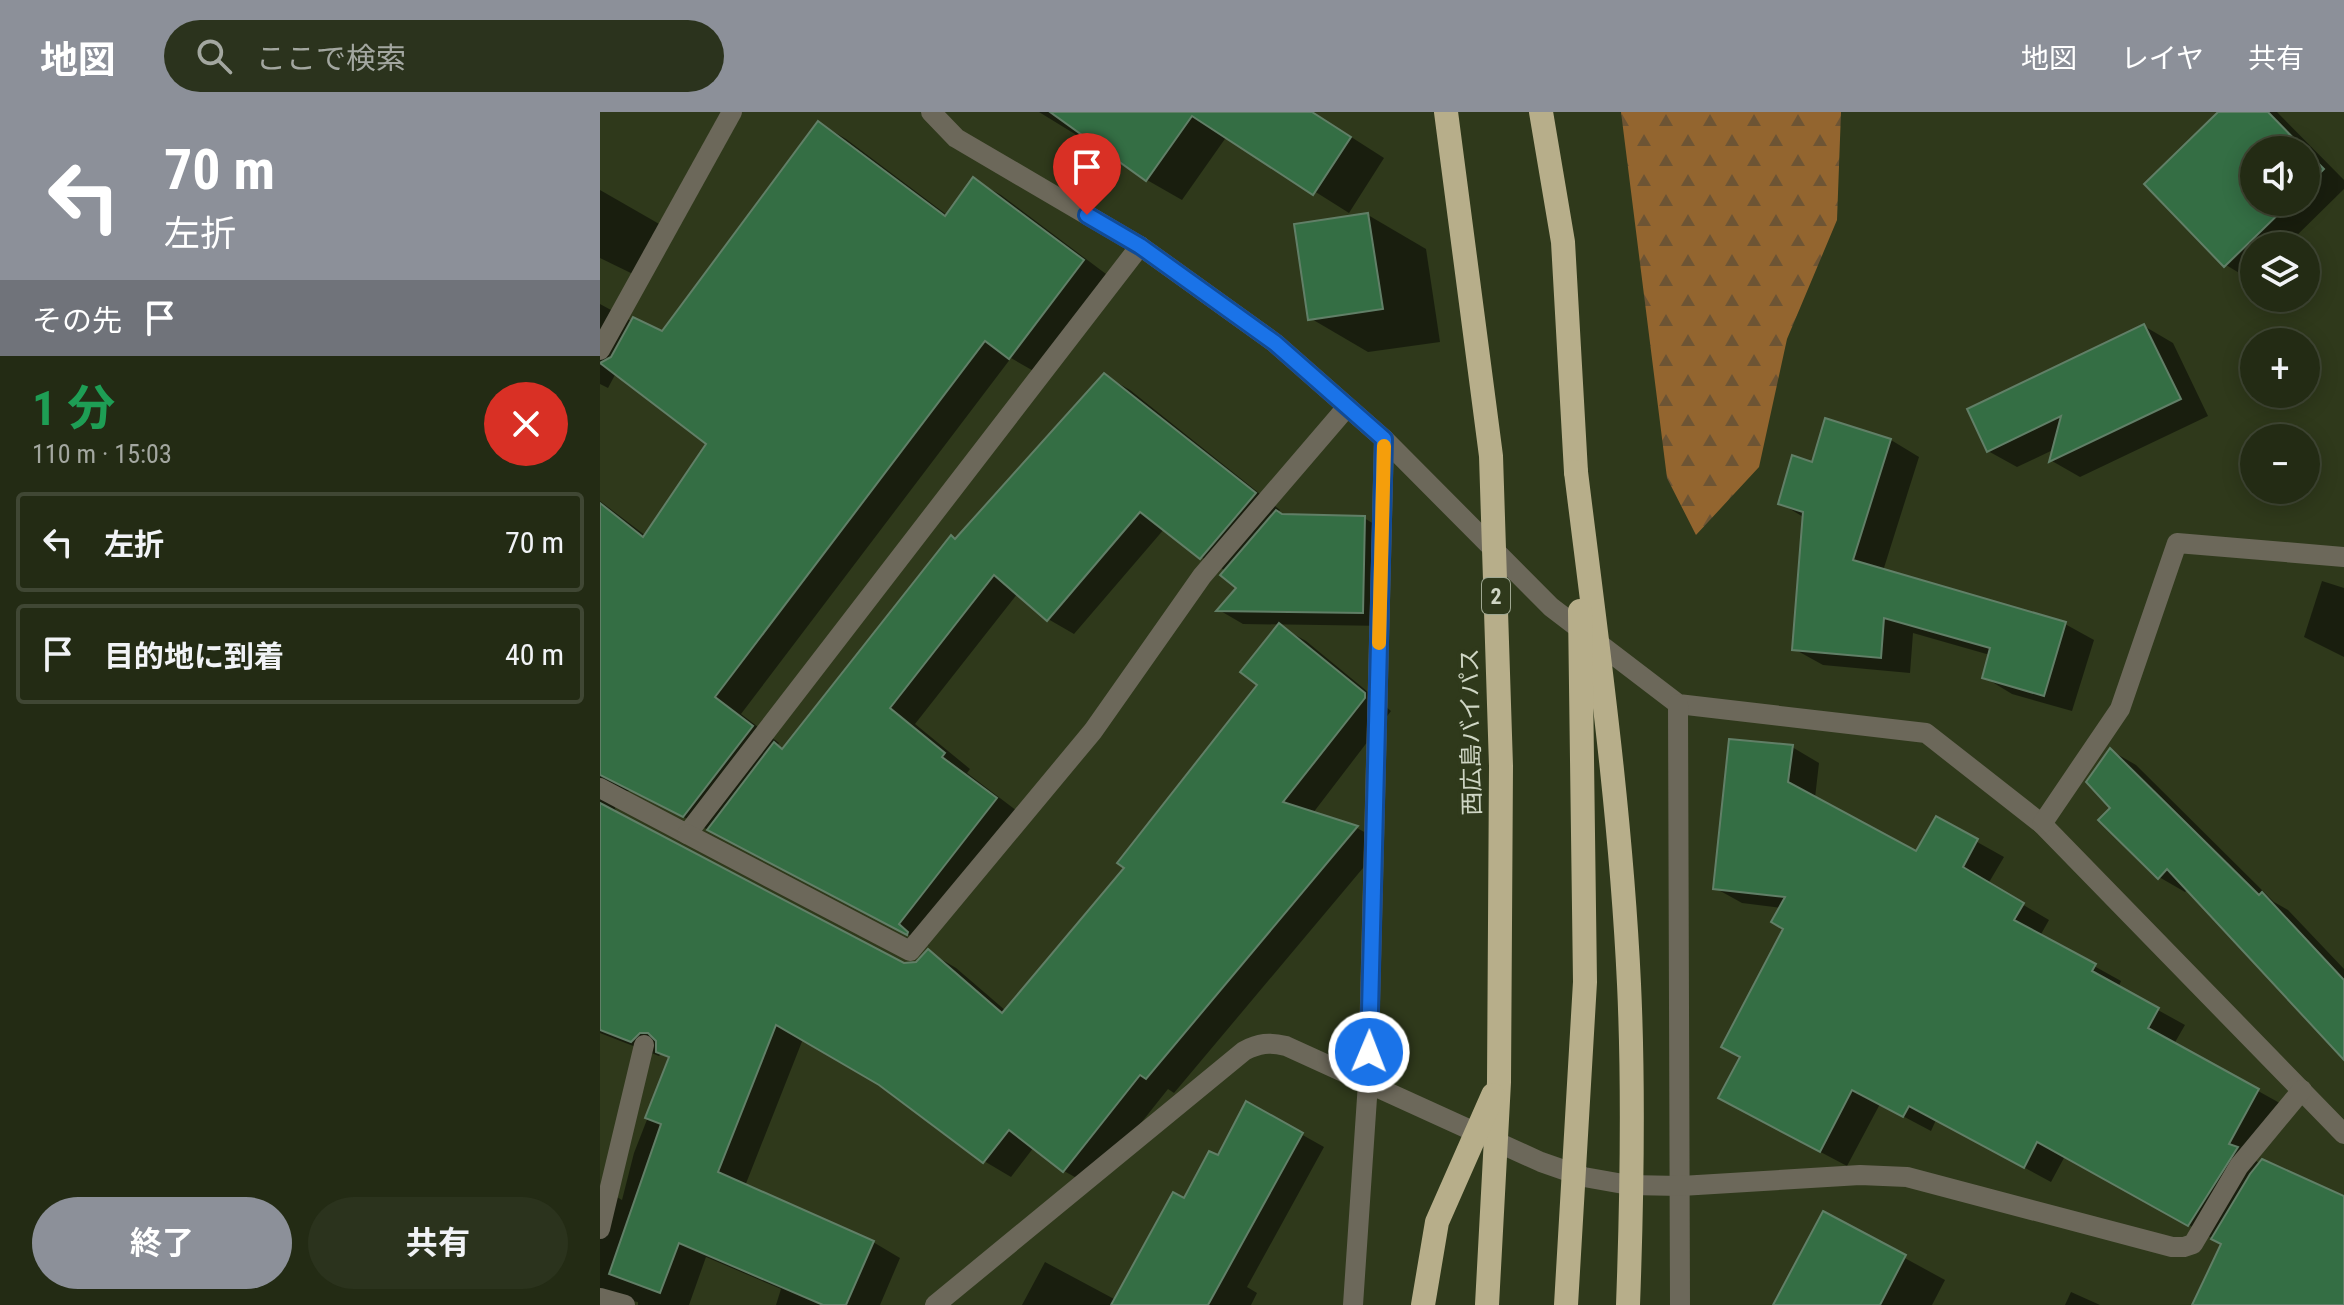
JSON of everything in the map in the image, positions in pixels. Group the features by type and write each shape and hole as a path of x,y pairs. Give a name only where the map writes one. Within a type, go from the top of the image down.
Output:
{"highway":[{"name":"西広島バイパス","path":"1446,112 1491,456 1501,766 1499,1082 1487,1305"},
{"path":"1541,112 1563,242 1576,472 1585,982 1566,1305"},
{"path":"1576,472 1611,749 1629,984 1633,1184 1628,1305"},
{"path":"1423,1305 1437,1222 1499,1082"}],"street":[{"path":"600,350 732,112"},
{"path":"931,112 956,138 1140,246 1275,343 1384,439 1551,607 1678,704 1926,733 2042,824 2344,1134"},
{"path":"687,834 1140,246"},
{"path":"600,788 910,951 1093,731 1202,576 1347,407"},
{"path":"1353,1305 1368,1083 1384,439"},
{"path":"2042,824 2120,709 2177,543 2344,557"},
{"path":"1678,704 1680,1305"},
{"path":"935,1305 1244,1051 1257,1044 1272,1042 1286,1046 1541,1162 1584,1177 1629,1185 1681,1186 1860,1175 1907,1177 2172,1247 2193,1244 2201,1235 2239,1166 2302,1090"},
{"path":"600,1229 644,1045"},
{"path":"600,1298 625,1305"}],"green space":[{"path":"1621,112 1841,112 1837,220 1787,339 1759,467 1696,535 1667,478"}],"building":[{"path":"1050,112 1312,112 1351,137 1313,195 1192,116 1146,181"},
{"path":"2218,112 2268,112 2291,136 2240,136 2240,216 2277,216 2260,232 2240,232 2240,251 2224,267 2144,184"},
{"path":"818,121 945,216 973,177 1084,260 1009,359 985,341 715,697 753,726 683,817 600,775 600,503 643,537 706,444 600,363 611,357 633,317 662,331"},
{"path":"1368,213 1383,309 1308,320 1294,224"},
{"path":"2144,324 2181,399 2049,462 2061,416 1987,452 1967,409"},
{"path":"1104,373 1256,493 1200,559 1140,512 1047,621 994,575 890,708 945,753 942,757 997,798 899,924 908,932 907,935 707,830 774,742 782,749 951,535 955,539"},
{"path":"1825,418 1891,439 1853,560 2066,622 2044,696 1982,678 1990,648 1884,618 1881,658 1792,650 1803,512 1778,504 1792,455 1812,462"},
{"path":"1276,510 1282,514 1365,516 1363,613 1216,611 1236,588 1220,575"},
{"path":"1279,623 1365,693 1365,698 1283,802 1358,826 1146,1079 1140,1075 1063,1172 1009,1130 983,1163 879,1085 776,1025 718,1172 874,1241 846,1305 823,1305 679,1243 660,1293 609,1274 661,1124 645,1118 669,1057 656,1052 656,1041 648,1033 640,1033 631,1042 600,1030 600,803 904,963 916,962 928,949 1002,1013 1124,868 1117,863 1257,685 1240,672"},
{"path":"1729,739 1793,745 1788,782 1916,851 1936,816 1978,839 1963,867 2024,903 2014,920 2096,964 2092,971 2159,1008 2148,1028 2259,1089 2229,1144 2238,1147 2188,1226 2037,1142 2024,1168 1909,1106 1903,1117 1852,1090 1820,1152 1718,1098 1740,1057 1721,1047 1783,929 1771,922 1785,897 1713,889"},
{"path":"2110,748 2259,895 2262,892 2344,980 2344,1060 2167,869 2158,879 2098,820 2110,808 2086,782"},
{"path":"1246,1101 1303,1133 1208,1305 1111,1305 1173,1192 1184,1198 1209,1151 1218,1155"},
{"path":"2262,1159 2344,1196 2344,1305 2192,1305 2221,1244 2211,1239"},
{"path":"1823,1211 1906,1255 1880,1305 1773,1305"}],"slow traffic":[{"path":"1379,643 1384,446"}],"route":[{"path":"1087,215 1140,246 1275,343 1384,439 1369,1052"}]}
